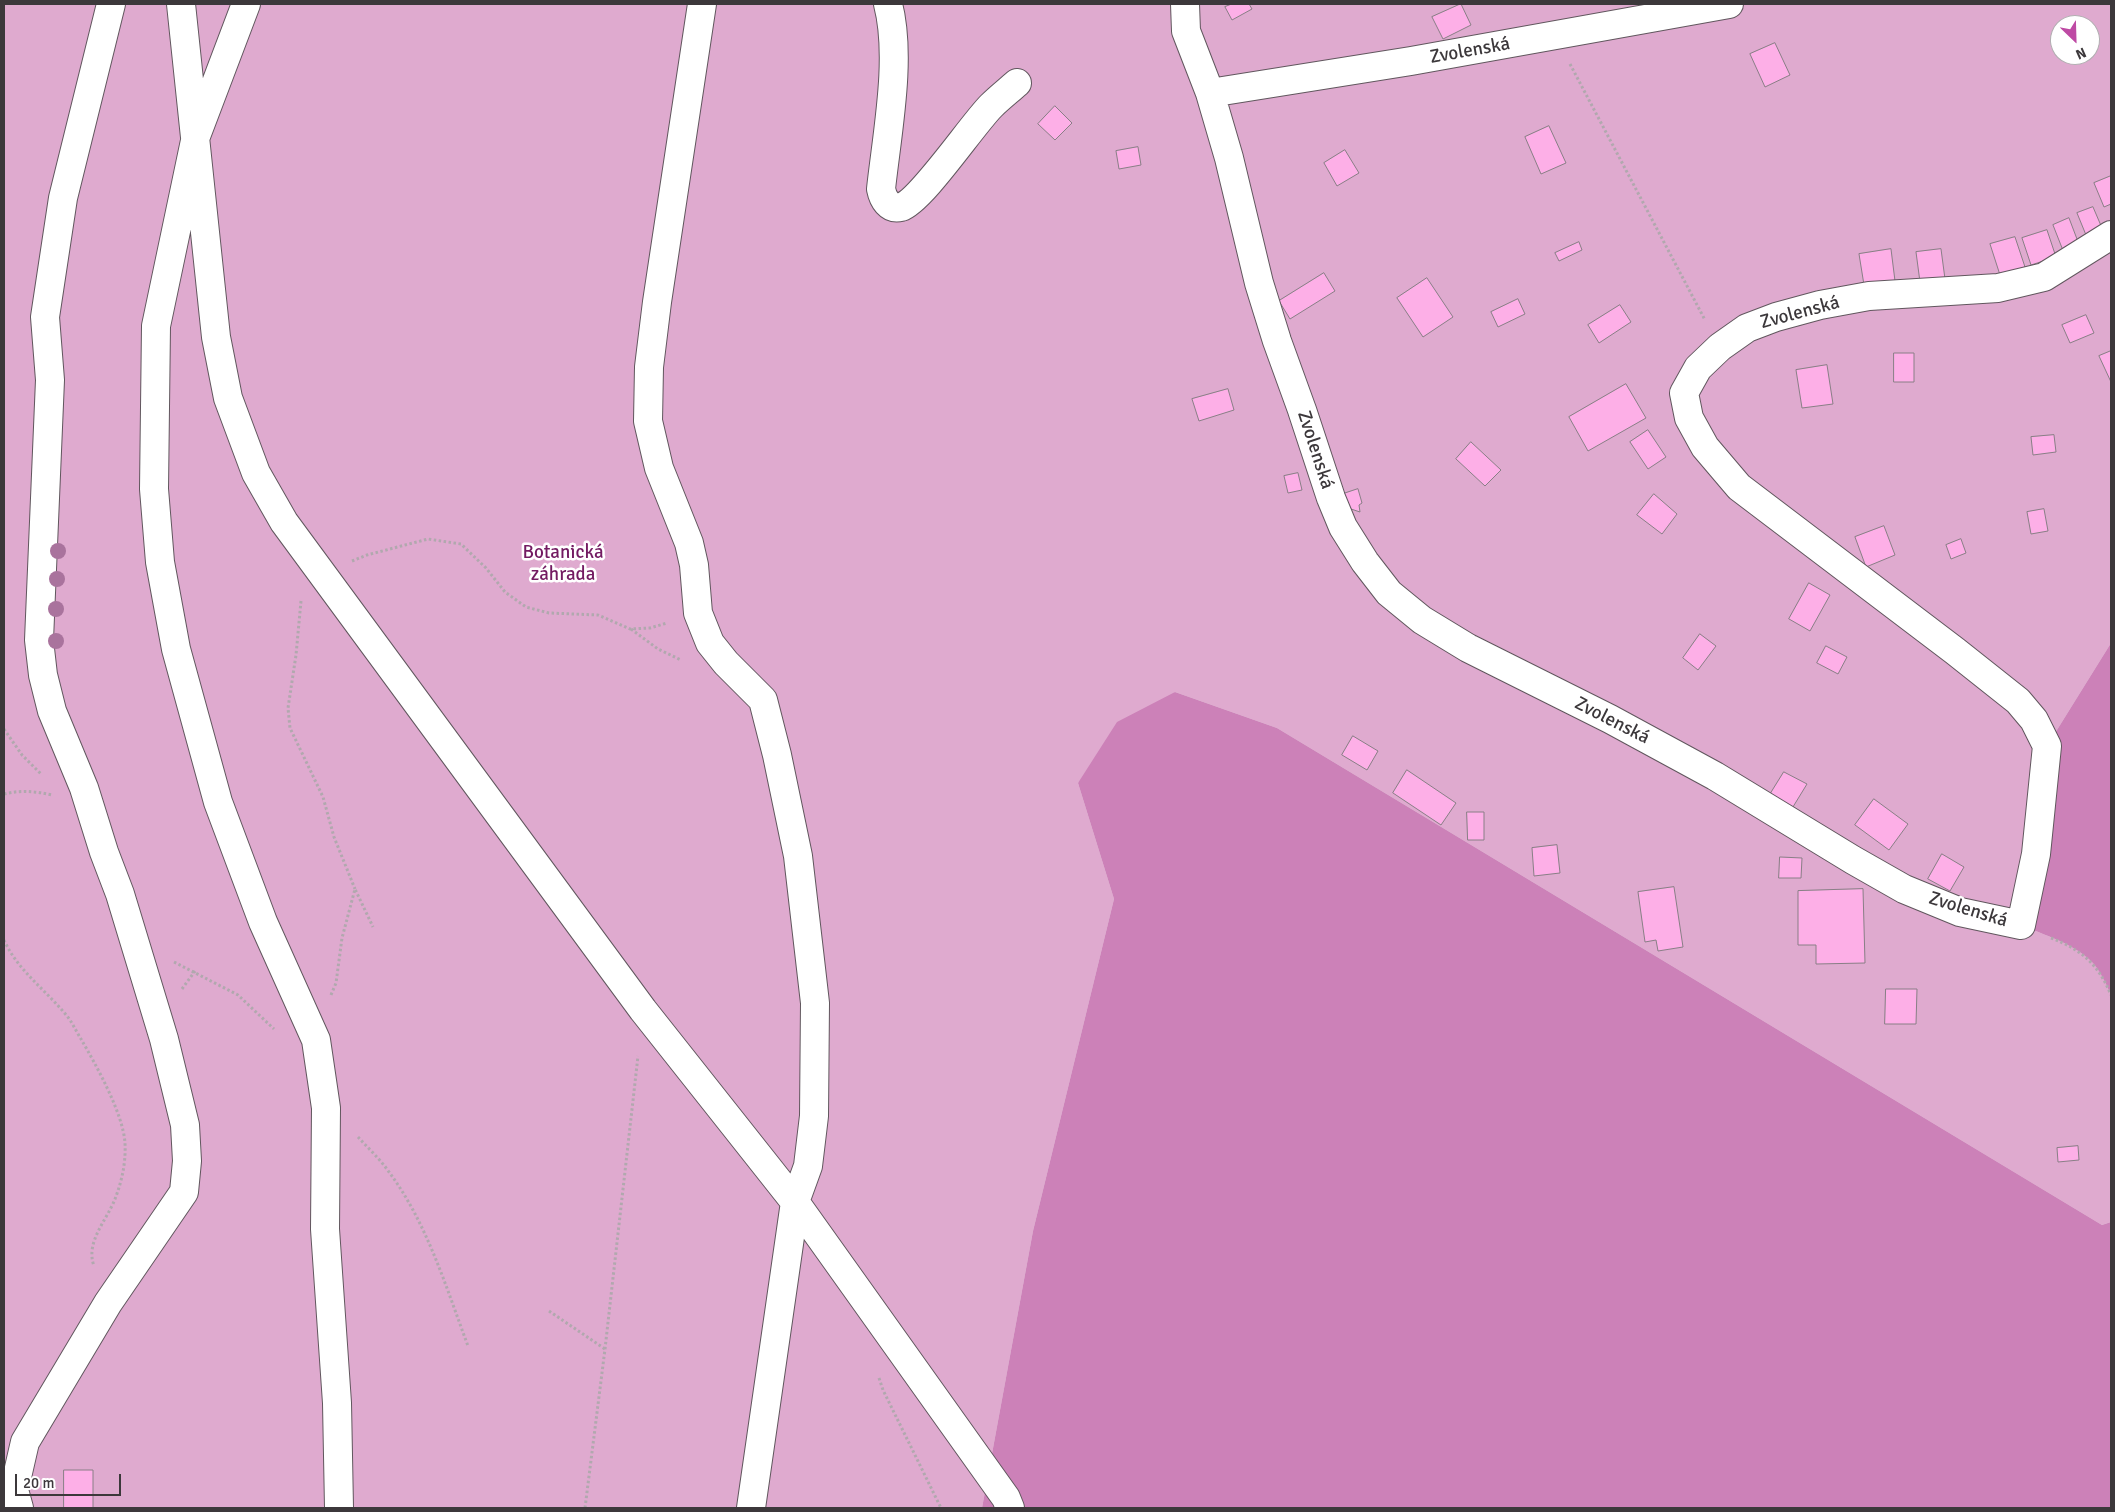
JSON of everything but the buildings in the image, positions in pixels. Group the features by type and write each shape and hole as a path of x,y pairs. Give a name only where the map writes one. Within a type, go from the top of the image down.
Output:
{"street":[{"path":"19,1508 14,1490 25,1442 108,1303 184,1192 187,1162 185,1125 164,1039 137,946 84,788 52,711 43,675 39,640 50,380 45,317 62,198 111,4"},
{"path":"181,4 216,337 228,398 256,473 284,522 317,568 643,1010 799,1208 1006,1498 1010,1508"},
{"path":"246,4 196,136 156,326 154,489 160,562 176,649 218,802 263,922 316,1040 326,1108 325,1229 337,1403 339,1508"},
{"path":"702,4 657,302 649,367 648,421 659,468 689,543 694,565 698,613 710,643 726,664 763,700 777,755 798,856 815,1003 814,1116 808,1166 799,1208 751,1508"},
{"path":"888,4 893,34 894,61 881,189 884,200 893,207 901,207 918,195 990,106 1017,83"},
{"name":"Zvolenská","path":"1186,4 1186,31 1210,93 1229,158 1259,283 1331,498 1344,527 1365,562 1389,593 1422,620 1468,648 1610,718 1706,771 1904,889 1960,912 2020,925 2036,854 2045,776 2047,746 2034,720 2018,701 1955,651 1739,487 1705,447 1689,418 1684,393 1698,368 1720,348 1747,328 1776,317 1820,305 1869,296 1998,288 2044,277 2111,234"},
{"name":"Zvolenská","path":"1210,93 1411,61 1729,4"}],"path":[{"path":"1555,35 1720,348"},
{"path":"373,927 334,837 323,797 290,728 288,708 296,655 302,592 317,568 428,539 461,544 486,568 505,592 526,607 549,613 598,615 630,629 658,649 690,664 726,664"},
{"path":"630,629 650,628"},
{"path":"4,729 22,755 47,780"},
{"path":"4,794 15,791 37,791 59,797"},
{"path":"316,1040 336,983 342,938 355,889"},
{"path":"2020,925 2063,943 2092,961 2106,982 2111,995"},
{"path":"4,940 8,949 32,981 68,1016 99,1073 114,1106 125,1142 124,1170 114,1200 95,1237 93,1262 108,1303"},
{"path":"137,946 195,971 238,995 279,1034"},
{"path":"585,1508 643,1010"},
{"path":"388,1171 409,1203 429,1244 468,1346"},
{"path":"549,1311 605,1349"}],"green space":[{"name":"Botanická záhrada","path":"4,4 2111,4 2111,643 2047,746 2021,925 2058,940 2075,949 2091,961 2097,968 2111,995 2111,1222 2102,1225 1277,728 1175,692 1078,783 1114,899 1033,1231 982,1508 4,1508"}],"shaded area":[{"path":"2111,643 2111,995 2091,961 2075,949 2058,940 2021,925 2047,746"},
{"path":"1175,692 1277,728 2102,1225 2111,1222 2111,1508 982,1508 1033,1231 1114,899 1078,783 1117,722"}]}
